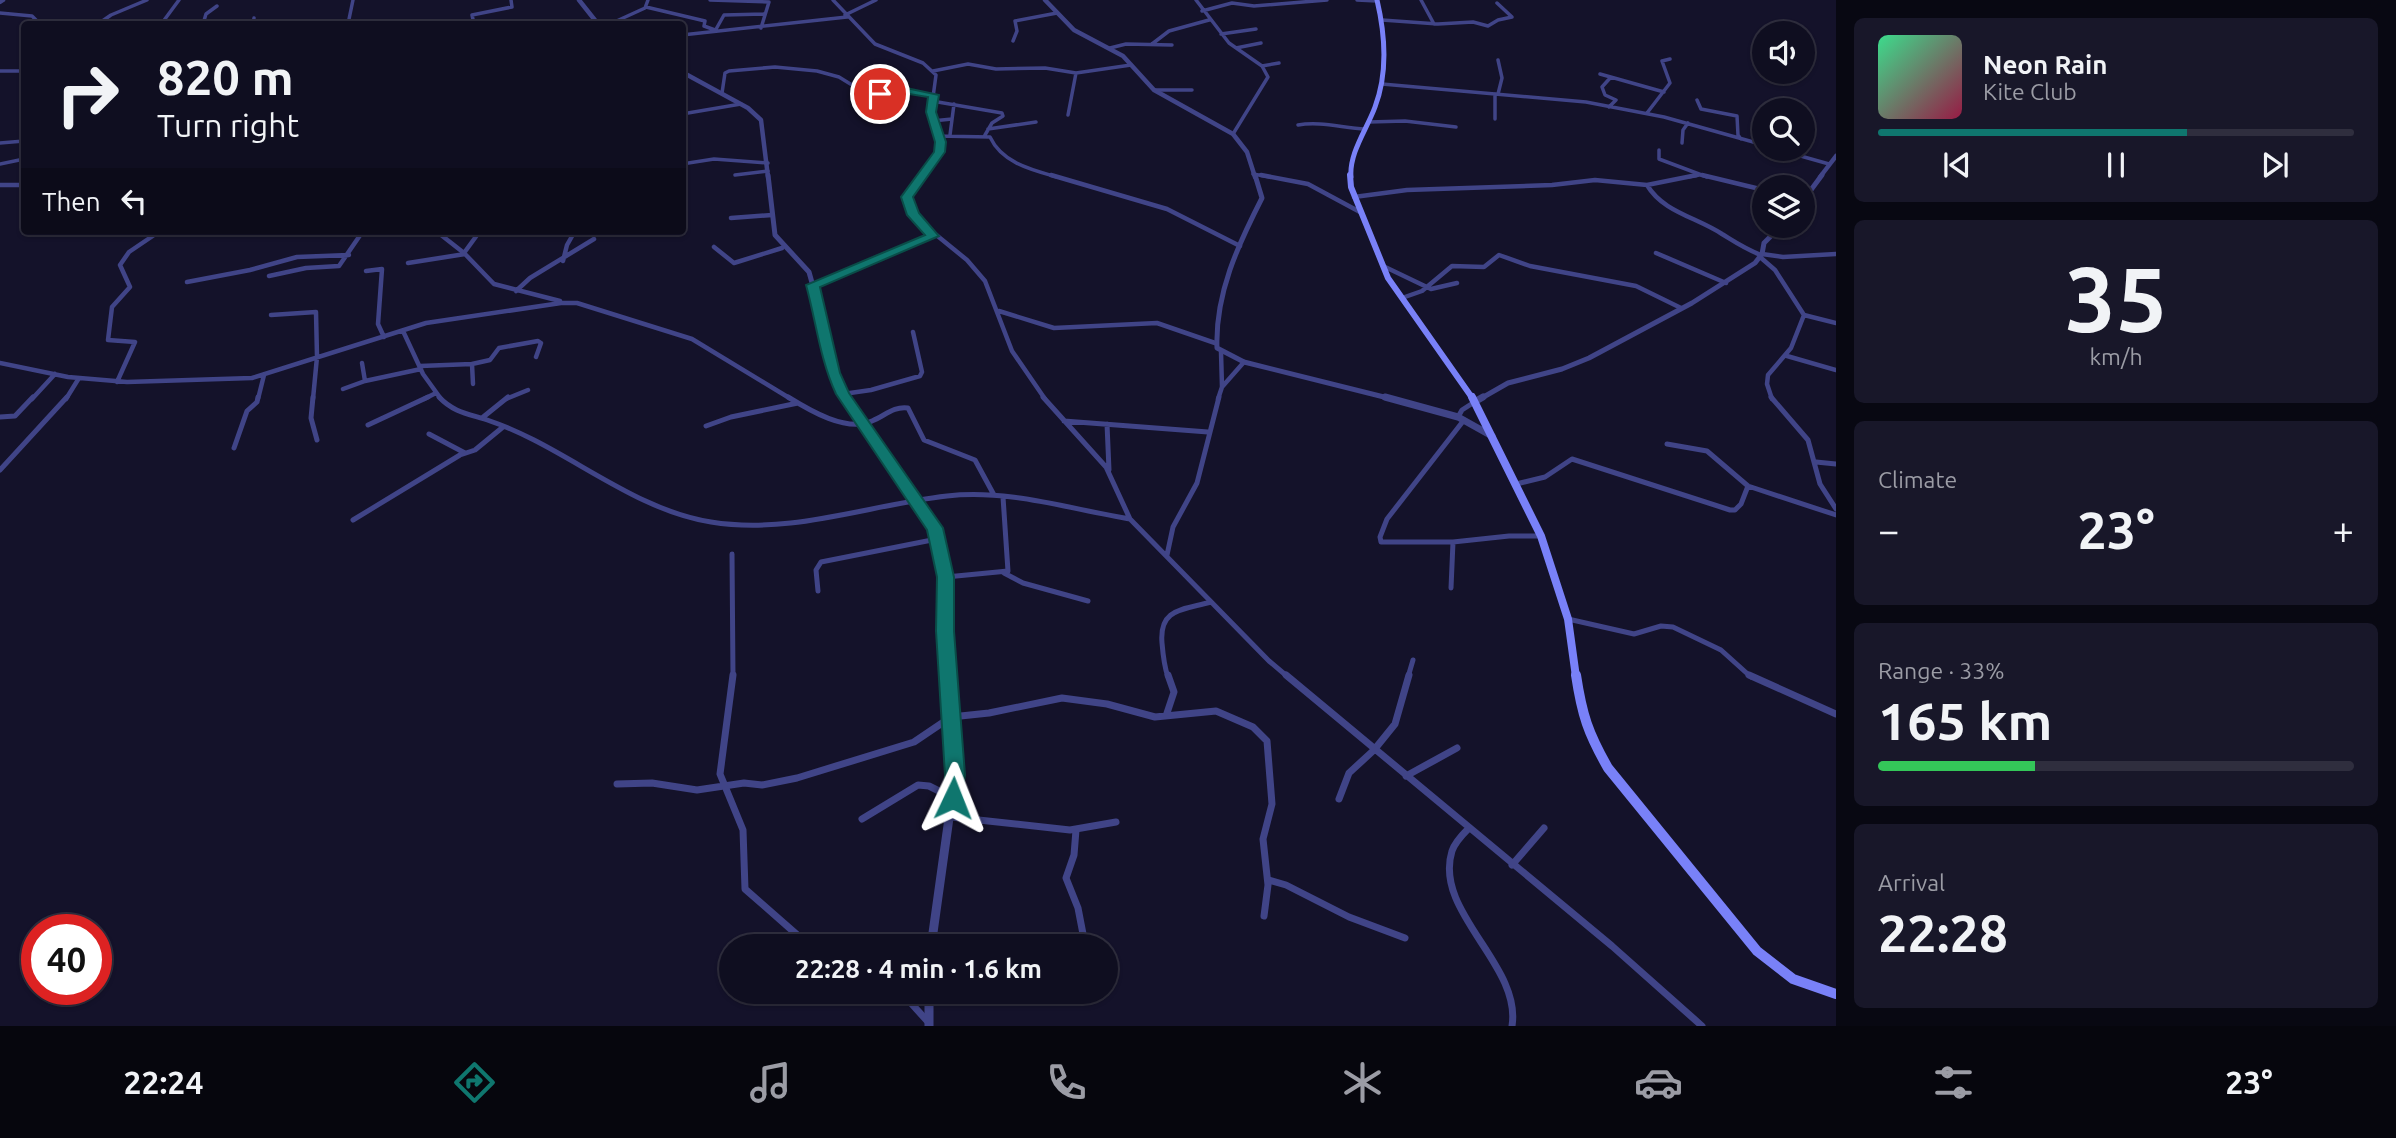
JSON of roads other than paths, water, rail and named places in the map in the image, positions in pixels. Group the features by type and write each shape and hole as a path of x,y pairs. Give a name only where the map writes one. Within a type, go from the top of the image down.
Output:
{"main road":[{"path":"1377,0 1382,20 1382,84 1349,171 1354,197 1381,265 1476,401 1541,536 1568,620 1582,715 1589,735 1608,768 1770,965 1794,982 1836,994"}],"street":[{"path":"102,21 140,1 148,0"},
{"path":"167,21 179,0"},
{"path":"350,21 352,0"},
{"path":"473,21 472,15 512,7 511,0"},
{"path":"579,0 596,21"},
{"path":"646,7 648,0"},
{"path":"710,0 767,1 761,28"},
{"path":"833,0 875,44 923,63 933,71 937,79 932,121 940,152 907,197 913,215 933,236 982,277 999,311 1016,360 1109,472"},
{"path":"686,35 761,28 846,16 876,0"},
{"path":"1045,0 1078,33 1110,48 1131,65 1154,90 1233,134 1247,152 1262,198 1220,300 1215,343"},
{"path":"1196,0 1221,34 1262,66 1267,80 1233,134"},
{"path":"1202,11 1232,4 1259,6 1327,0"},
{"path":"1357,0 1377,0"},
{"path":"1421,0 1434,24"},
{"path":"1382,20 1434,24 1473,22 1488,26 1512,16 1497,3"},
{"path":"204,21 206,14 217,6"},
{"path":"616,21 646,7 705,21 704,26 715,31"},
{"path":"0,13 32,16 37,21"},
{"path":"1013,41 1017,31 1015,22 1057,13"},
{"path":"715,31 727,15 765,14"},
{"path":"1152,44 1155,38 1188,22 1209,20"},
{"path":"1221,34 1256,29"},
{"path":"1236,48 1261,43"},
{"path":"1110,48 1126,44 1171,45"},
{"path":"1647,113 1671,83 1662,61 1670,59"},
{"path":"1495,119 1496,94 1502,78 1498,60"},
{"path":"1262,66 1279,63"},
{"path":"933,71 968,64 996,69 1045,68 1076,73 1131,65"},
{"path":"722,93 725,74 729,71 775,67 833,74 865,93 885,93 897,89 1002,113 1003,116 985,135"},
{"path":"0,71 21,71"},
{"path":"1068,115 1076,73"},
{"path":"686,74 741,104 761,120 775,235 782,248 806,267 825,329 833,373 843,394 931,520 937,539 946,577 945,623 955,775 933,934"},
{"path":"1600,74 1664,92"},
{"path":"1609,107 1615,99 1605,95 1602,87 1611,77"},
{"path":"1382,84 1568,100 1647,113 1752,142"},
{"path":"1154,90 1192,90"},
{"path":"1697,100 1701,109 1737,116 1738,135 1741,139"},
{"path":"686,113 741,104"},
{"path":"950,135 954,104"},
{"path":"932,121 951,119"},
{"path":"1298,125 1314,122 1333,127 1405,121 1456,127"},
{"path":"988,129 1036,122"},
{"path":"1682,143 1683,130 1688,124"},
{"path":"937,136 985,135 992,138 999,152 1022,167 1167,209 1240,246"},
{"path":"0,144 21,141"},
{"path":"1660,150 1659,159 1699,175 1752,187"},
{"path":"1815,183 1836,156"},
{"path":"686,163 731,158 768,167"},
{"path":"0,164 21,160"},
{"path":"1815,160 1829,164"},
{"path":"735,175 768,167"},
{"path":"1253,174 1308,184 1360,212"},
{"path":"1354,197 1407,190 1552,185 1595,180 1647,185 1699,175"},
{"path":"0,185 21,185"},
{"path":"1647,185 1653,195 1668,207 1721,233 1769,264 1804,315 1836,323"},
{"path":"731,218 772,215"},
{"path":"117,382 135,341 108,340 110,311 130,287 120,265 129,252 154,235"},
{"path":"269,276 306,268 337,268 349,255 361,235"},
{"path":"441,235 465,254 494,284 615,313 692,339 821,414 862,424 898,406 908,408 924,440 966,453 979,461 994,495"},
{"path":"408,263 465,254 477,235"},
{"path":"563,261 573,235"},
{"path":"813,285 933,236"},
{"path":"1541,536 1386,544 1381,542 1380,537 1387,519 1461,419 1462,410 1508,383 1562,369 1589,358 1726,283 1760,257 1764,243 1769,238"},
{"path":"516,291 531,277 563,261 594,239"},
{"path":"714,247 734,263 782,248"},
{"path":"1656,253 1726,283"},
{"path":"1760,257 1836,254"},
{"path":"187,282 250,270 297,257 349,255"},
{"path":"1402,298 1425,287 1452,265 1484,267 1499,255 1512,257 1530,266 1636,286 1681,308"},
{"path":"1381,265 1425,287 1436,288 1457,282"},
{"path":"366,271 382,269 378,324 384,337"},
{"path":"0,363 79,379 117,382 232,380 264,375 435,321 569,303"},
{"path":"999,311 1054,328 1157,323 1215,343 1221,352 1222,387 1208,432 1197,483 1173,527 1167,555"},
{"path":"271,315 316,312 317,357 311,418 317,440"},
{"path":"1804,315 1801,334 1787,356 1768,375 1768,389 1782,411 1810,443 1816,462 1816,473 1836,512"},
{"path":"403,331 436,393 453,410 482,418 548,447 652,504 676,514 712,522 760,524 809,520 948,496 994,495 1130,519"},
{"path":"843,394 871,390 920,376 922,372 913,332"},
{"path":"343,389 365,380 420,367 472,364 490,360 499,348 538,341 541,343 536,357"},
{"path":"1221,352 1244,362 1391,397 1461,419 1493,437"},
{"path":"1787,356 1836,370"},
{"path":"362,362 365,380"},
{"path":"1222,387 1244,362"},
{"path":"472,364 473,384"},
{"path":"0,418 15,416 55,374"},
{"path":"234,448 247,411 257,402 264,375"},
{"path":"0,470 69,395 79,379"},
{"path":"482,418 509,396 528,390"},
{"path":"368,425 436,393"},
{"path":"706,426 731,417 799,403"},
{"path":"1064,421 1208,432"},
{"path":"1107,424 1109,472 1118,500 1130,519 1269,661 1612,946 1702,1026"},
{"path":"353,520 465,453 475,450 503,427"},
{"path":"429,434 465,453"},
{"path":"1667,444 1700,448 1713,454 1748,486 1836,512"},
{"path":"1516,484 1545,477 1572,459 1730,510 1735,510 1741,504 1748,486"},
{"path":"1816,462 1836,464"},
{"path":"1003,497 1009,566 1004,573"},
{"path":"818,591 816,570 821,562 937,539"},
{"path":"1451,589 1453,542"},
{"path":"732,554 735,643 733,683 719,766 723,787 745,835 742,880 745,889 796,934"},
{"path":"946,577 1004,573 1023,583 1088,601"},
{"path":"1166,716 1174,692 1164,665 1161,628 1164,620 1170,614 1211,602"},
{"path":"1568,620 1634,634 1661,626 1673,627 1721,650 1751,677 1836,714"},
{"path":"1339,799 1349,774 1374,750 1395,724 1401,711 1413,660"},
{"path":"617,784 652,783 697,790 744,783 762,785 834,768 914,742 951,717 989,713 1062,698 1107,704 1147,716 1216,711 1264,736 1267,741 1272,797 1269,825 1264,835 1269,880 1269,899 1264,916"},
{"path":"1406,776 1457,748"},
{"path":"862,819 918,785 929,786 953,798"},
{"path":"951,817 1076,830 1087,829 1102,822 1116,822"},
{"path":"1512,865 1544,828"},
{"path":"1468,829 1451,853 1451,879 1455,895 1502,978 1513,1010 1512,1026"},
{"path":"1076,830 1074,856 1066,878 1078,908 1083,934"},
{"path":"1269,880 1286,885 1349,917 1405,938"},
{"path":"912,1004 929,1024"},
{"path":"929,1004 929,1024"}]}
